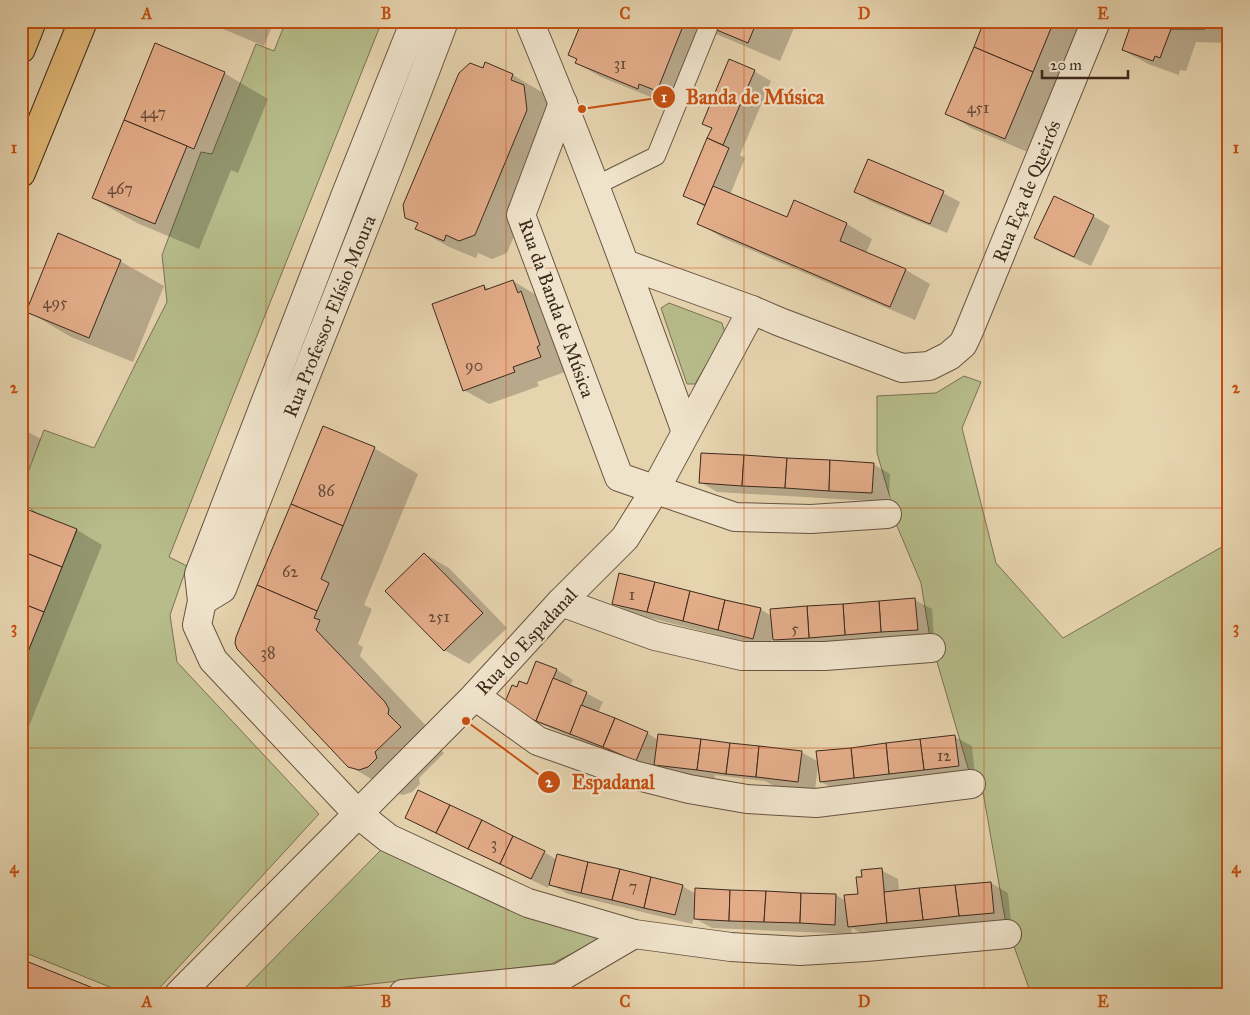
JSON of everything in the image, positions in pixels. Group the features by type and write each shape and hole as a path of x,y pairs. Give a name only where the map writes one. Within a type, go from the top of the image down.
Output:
{"main road":[{"path":"21,49 32,21"},
{"path":"21,173 82,21"}],"street":[{"name":"Rua Professor Elísio Moura","path":"415,21 199,574 202,601 197,625 213,660 358,814 388,838 528,903 634,934 731,947 800,951 1007,934"},
{"name":"Rua Professor Elísio Moura","path":"202,601 222,589 410,113 444,21"},
{"path":"529,21 626,264 686,432"},
{"name":"Rua Eça de Queirós","path":"752,310 902,368 929,366 949,356 963,344 969,331 1096,21"},
{"name":"Rua da Banda de Música","path":"563,103 521,215 619,477 735,517 811,519 887,514"},
{"path":"626,264 752,310"},
{"name":"Rua do Espadanal","path":"179,994 475,696 561,602 625,538 655,490 752,310"},
{"path":"561,602 655,636 742,656 825,656 931,648"},
{"path":"475,696 538,741 634,776 698,791 747,799 816,803 971,784"},
{"path":"402,994 559,978 634,934"}],"lane":[{"path":"595,186 656,156 708,28"}],"green space":[{"path":"286,21 382,21 169,557 187,566 170,615 177,662 319,814 154,994 127,994 21,951 21,669 77,530 36,513 21,501 21,482 24,483 44,430 94,448 167,302 162,255 201,152 212,154 256,44 274,51"},
{"path":"669,303 722,323 725,333 695,384 687,384 661,308"},
{"path":"964,376 981,382 962,428 996,563 1063,638 1220,548 1229,546 1229,994 1031,994 1006,924 983,792 971,778 930,638 921,583 897,526 877,453 877,396 936,393"},
{"path":"382,849 603,938 551,964 282,994 239,994"}],"building":[{"path":"582,21 680,21 679,25 683,26 657,91 639,84 638,89 575,63 577,59 568,55"},
{"path":"695,21 757,21 748,43"},
{"path":"984,21 1054,21 1033,72 974,47"},
{"path":"1132,21 1213,21 1213,24 1205,24 1205,29 1171,29 1160,58 1155,56 1153,61 1122,50"},
{"path":"155,43 225,72 194,149 124,120"},
{"path":"974,47 1033,72 1005,139 945,114"},
{"path":"729,59 755,70 723,145 707,138 712,128 702,124"},
{"path":"485,62 513,74 511,80 524,85 527,110 475,235 459,241 446,235 444,241 415,229 418,223 405,218 403,205 459,73 470,63 483,68"},
{"path":"124,120 187,146 155,224 92,198"},
{"path":"707,138 729,148 705,205 683,196"},
{"path":"868,159 944,191 930,224 854,192"},
{"path":"713,186 787,217 794,200 847,223 840,241 906,269 890,307 697,224"},
{"path":"1054,196 1094,215 1074,257 1034,238"},
{"path":"58,233 121,260 89,338 26,312"},
{"path":"513,280 518,293 521,291 540,345 537,347 541,357 513,367 515,372 463,391 432,304 484,285 485,290"},
{"path":"323,426 375,447 343,526 291,504"},
{"path":"701,453 744,455 742,486 699,483"},
{"path":"744,455 787,458 785,488 742,486"},
{"path":"787,458 830,460 829,491 785,488"},
{"path":"830,460 874,463 872,493 829,491"},
{"path":"291,504 343,526 321,579 329,583 317,611 257,585"},
{"path":"21,507 77,529 62,567 21,551"},
{"path":"21,551 62,567 44,612 21,603"},
{"path":"424,553 483,613 444,651 385,591"},
{"path":"619,573 655,582 647,612 612,604"},
{"path":"655,582 690,591 683,621 647,612"},
{"path":"257,585 317,611 314,618 320,620 316,630 385,702 389,709 388,714 401,727 375,752 377,758 368,767 359,770 348,767 237,649 236,637"},
{"path":"690,591 725,600 718,630 683,621"},
{"path":"915,598 918,630 881,632 879,601"},
{"path":"725,600 761,608 753,639 718,630"},
{"path":"879,601 881,632 845,635 843,604"},
{"path":"21,603 44,612 29,649 21,646"},
{"path":"843,604 845,635 809,638 807,606"},
{"path":"807,606 809,638 773,640 770,609"},
{"path":"21,646 29,649 21,669"},
{"path":"536,661 557,669 536,721 503,707 512,685 517,687 519,681 527,684"},
{"path":"553,678 587,692 570,734 536,721"},
{"path":"581,705 615,718 603,747 570,734"},
{"path":"615,718 648,732 636,761 603,747"},
{"path":"658,734 701,739 697,770 654,765"},
{"path":"955,735 959,766 924,770 920,739"},
{"path":"701,739 730,743 726,774 697,770"},
{"path":"920,739 924,770 889,774 886,743"},
{"path":"730,743 759,746 756,777 726,774"},
{"path":"886,743 889,774 854,778 851,748"},
{"path":"759,746 802,751 798,782 756,777"},
{"path":"851,748 854,778 820,782 816,751"},
{"path":"418,790 450,805 436,833 405,818"},
{"path":"450,805 482,820 468,849 436,833"},
{"path":"482,820 513,836 500,864 468,849"},
{"path":"513,836 545,851 531,879 500,864"},
{"path":"557,854 588,862 581,893 549,885"},
{"path":"588,862 620,869 612,900 581,893"},
{"path":"882,868 887,923 848,927 844,895 858,894 856,877 862,877 861,870"},
{"path":"620,869 651,877 644,908 612,900"},
{"path":"651,877 683,885 675,915 644,908"},
{"path":"991,882 994,913 959,916 955,885"},
{"path":"955,885 959,916 923,920 919,888"},
{"path":"695,888 730,890 729,921 694,919"},
{"path":"919,888 923,920 887,923 884,892"},
{"path":"730,890 766,891 764,922 729,921"},
{"path":"766,891 801,893 800,923 764,922"},
{"path":"801,893 836,894 835,925 800,923"},
{"path":"21,959 93,988 91,994 21,994"}],"place":[{"name":"Banda de Música","path":"582,109"},
{"name":"Espadanal","path":"466,721"}]}
